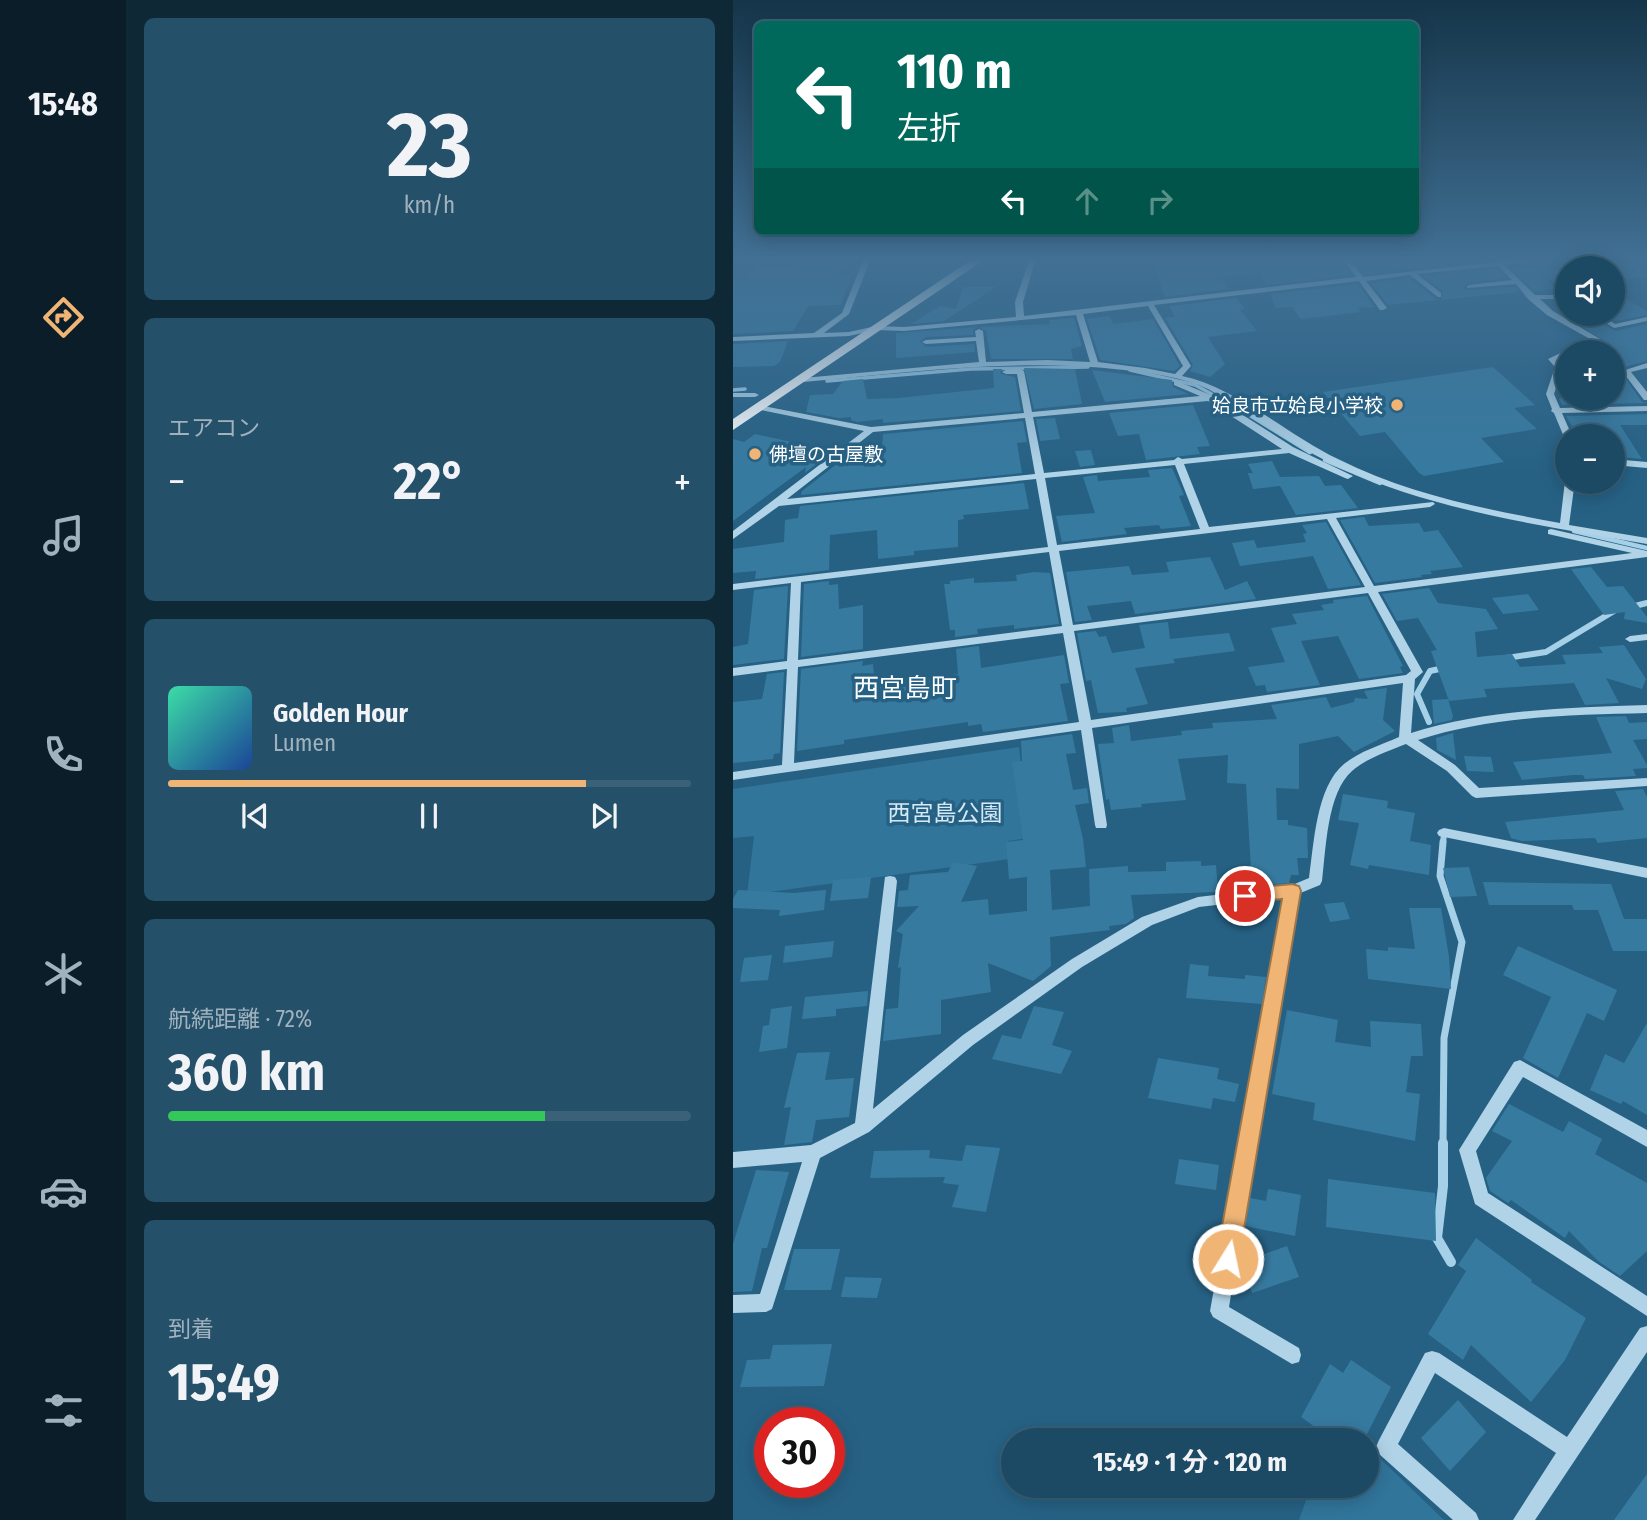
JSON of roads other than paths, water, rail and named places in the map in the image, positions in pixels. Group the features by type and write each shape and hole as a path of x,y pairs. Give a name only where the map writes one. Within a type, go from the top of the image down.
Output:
{"highway":[{"path":"733,426 758,401 857,329"},
{"path":"733,410 789,389 875,329"}],"street":[{"path":"815,336 825,329"},
{"path":"733,339 849,334 872,329"},
{"path":"979,329 983,366"},
{"path":"1084,329 1095,364"},
{"path":"1165,329 1187,366 1176,377"},
{"path":"1578,329 1596,339 1594,340"},
{"path":"926,342 978,339"},
{"path":"802,380 983,366 1095,364 1154,370 1206,384 1306,445 1373,479 1448,500 1647,541"},
{"path":"1647,365 1626,371 1647,398"},
{"path":"1020,371 1101,825"},
{"path":"789,389 1020,371 1117,372 1188,386 1292,451 1360,482 1430,504 1647,553"},
{"path":"1555,379 1550,394 1562,424"},
{"path":"733,395 871,430 1210,398"},
{"path":"1555,411 1647,408"},
{"path":"733,536 871,430"},
{"path":"776,503 1178,460 1292,451 1306,445"},
{"path":"1178,460 1205,530"},
{"path":"1625,463 1647,465"},
{"path":"1564,526 1568,494"},
{"path":"733,587 1430,504"},
{"path":"733,776 1409,678 1417,672 1330,516"},
{"path":"733,672 1647,553"},
{"path":"788,768 797,579"},
{"path":"1630,639 1647,638"},
{"path":"1405,737 1409,678"},
{"path":"733,1160 813,1153 863,1127 968,1040 1077,963 1147,921 1198,902 1292,891 1315,881 1329,799 1343,771 1405,737 1442,727 1516,717 1647,709"},
{"path":"1405,737 1451,768 1476,793 1647,782"},
{"path":"1444,833 1647,873"},
{"path":"863,1127 890,881"},
{"path":"1292,891 1218,1311 1292,1355"},
{"path":"1647,1139 1520,1066 1467,1150 1481,1198 1647,1307"},
{"path":"733,1304 766,1303 813,1153"},
{"path":"1523,1520 1647,1335"},
{"path":"1469,1520 1386,1447 1432,1360 1569,1450"}],"waterway":[{"path":"827,381 971,369 1088,367"},
{"path":"1130,370 1195,385 1245,412"},
{"path":"733,390 745,389"},
{"path":"1242,410 1310,452"},
{"path":"1325,460 1380,483"},
{"path":"1574,531 1647,548"},
{"path":"1631,607 1647,603 1644,604"},
{"path":"1507,658 1546,652 1614,611"},
{"path":"1429,722 1417,694 1430,671 1444,668"},
{"path":"1443,844 1444,833"},
{"path":"1443,842 1440,876 1462,942 1444,1038 1443,1144"},
{"path":"1443,1144 1443,1186 1437,1238 1451,1262"}],"place":[{"name":"姶良市立姶良小学校","path":"1397,405"},
{"name":"佛壇の古屋敷","path":"755,454"}],"district":[{"name":"西宮島町","path":"905,688"}],"park label":[{"name":"西宮島公園","path":"945,813"}]}
